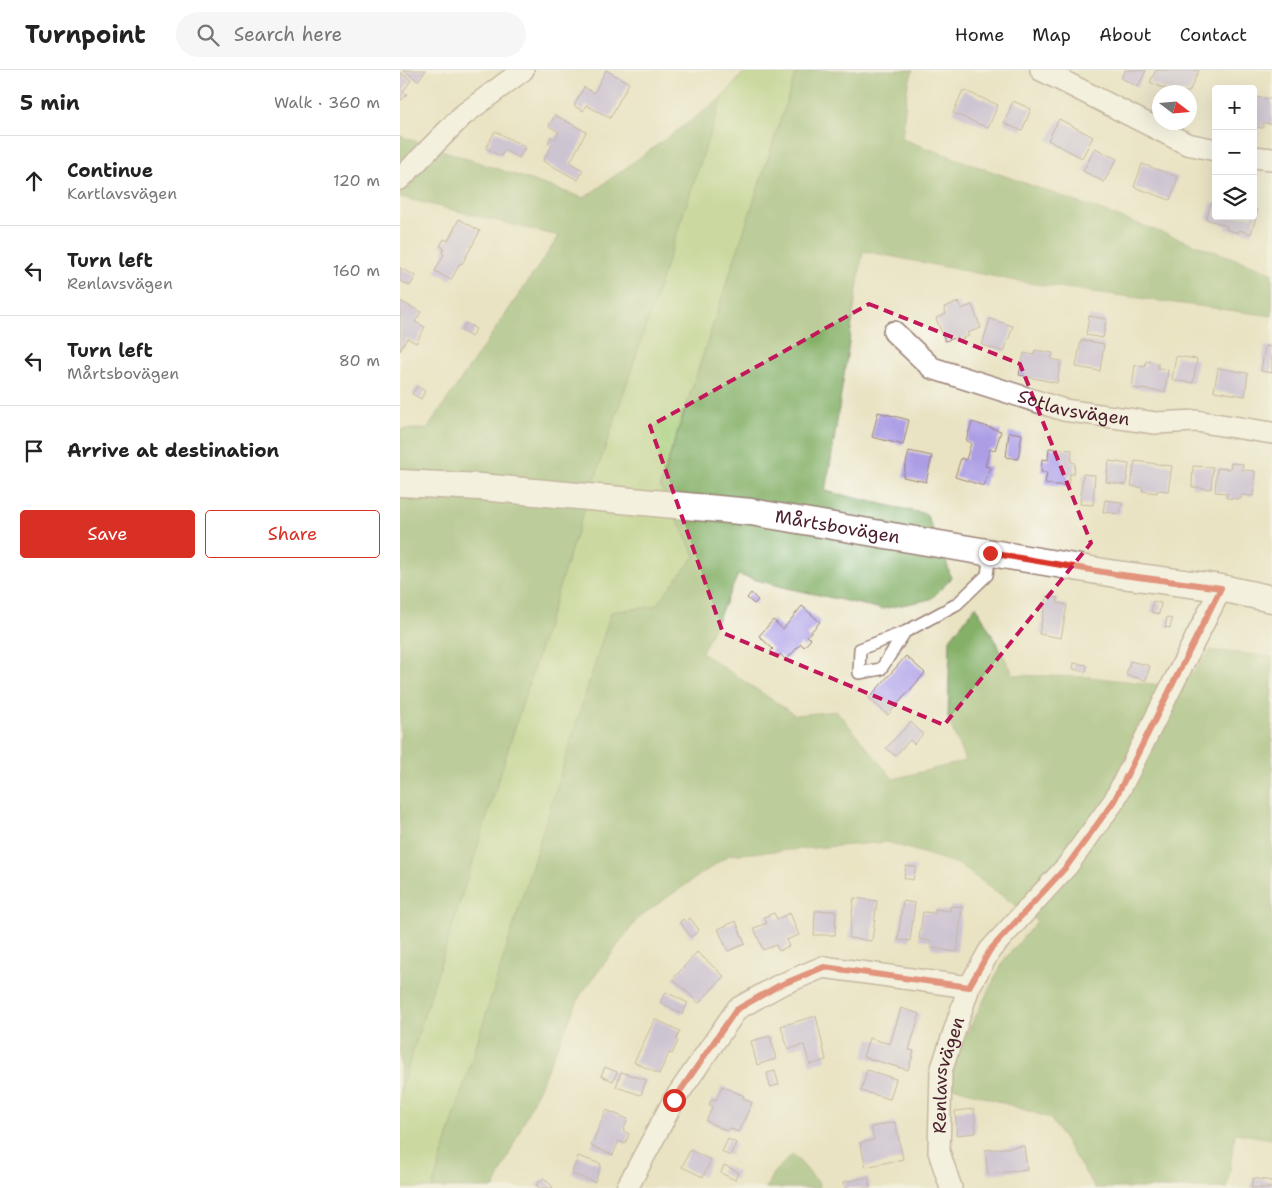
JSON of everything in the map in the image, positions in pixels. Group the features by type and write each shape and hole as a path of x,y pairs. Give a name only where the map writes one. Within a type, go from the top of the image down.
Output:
{"street":[{"path":"400,179 463,115 523,70"},
{"path":"1042,70 1187,144 1212,149"},
{"path":"1257,157 1272,159"},
{"name":"Sotlavsvägen","path":"894,332 932,368 1064,410 1155,423 1196,421 1272,433"},
{"name":"Mårtsbovägen","path":"400,483 481,487 752,512 1115,574 1221,588 1272,599"},
{"name":"Renlavsvägen","path":"951,1188 939,1152 941,1071 969,987 990,950 1067,866 1114,801 1221,588"},
{"path":"627,1188 674,1100 736,1010 778,986 824,967 969,987"}],"lane":[{"path":"905,632 957,604 987,576 990,553"}],"highlighted area":[{"path":"869,304 1020,364 1091,543 944,725 723,633 650,426"}],"green space":[{"path":"746,70 797,70 660,485 695,556 655,606 611,612 432,1188 400,1188 400,1092 568,559 722,98"},
{"path":"797,70 913,70 907,89 902,139 1272,272 1272,316 1027,283 863,251 825,491 926,514 945,556 951,579 931,599 882,609 738,575 702,653 795,715 837,711 893,779 965,761 948,718 950,639 976,606 1014,675 1089,677 1180,687 1211,650 1272,657 1272,1139 1235,1133 1227,1188 1095,1188 1050,1118 950,1086 958,1051 1004,960 1037,921 958,864 887,842 729,855 639,917 580,996 494,1188 432,1188 611,612 655,606 695,556 660,486"},
{"path":"722,98 568,559 400,1092 400,429 427,429 559,236 400,197 400,136 584,198"},
{"path":"793,1154 818,1182 820,1188 766,1188 773,1173"}],"building":[{"path":"403,70 426,70 418,81"},
{"path":"606,70 629,83 610,118 586,105 583,111 574,106 584,87 594,93"},
{"path":"1125,70 1146,70 1138,87 1121,78"},
{"path":"1156,70 1199,70 1192,85 1157,85 1150,82"},
{"path":"400,72 411,80 403,92 407,94 402,100 400,99"},
{"path":"963,90 998,105 988,128 953,113"},
{"path":"1257,97 1272,99 1272,124 1263,123 1263,128 1257,127"},
{"path":"1013,101 1031,109 1022,131 1004,123"},
{"path":"555,115 586,132 570,163 583,170 578,180 543,161 552,145 548,143 551,137 555,139 559,132 549,126"},
{"path":"1059,119 1093,137 1082,158 1048,140"},
{"path":"495,131 525,147 519,158 504,150 501,156 486,148"},
{"path":"1095,148 1117,159 1104,182 1083,171"},
{"path":"1142,164 1178,177 1170,200 1134,187"},
{"path":"1212,202 1212,220 1255,220 1251,234 1239,230 1238,233 1226,229 1227,226 1206,219"},
{"path":"459,219 480,231 451,280 435,271 444,254 442,253 444,248 440,246 444,239 448,241"},
{"path":"400,268 416,276 410,286 400,281"},
{"path":"400,301 421,312 415,322 425,327 416,343 407,338 400,351"},
{"path":"959,302 961,309 972,305 981,328 967,333 969,336 959,340 958,337 945,341 936,318 946,314 944,307"},
{"path":"1089,316 1106,319 1103,338 1086,335"},
{"path":"990,319 1013,326 1004,352 982,345"},
{"path":"466,323 476,329 471,337 461,331"},
{"path":"1081,340 1104,344 1100,371 1076,367"},
{"path":"1265,346 1272,347 1272,373 1261,371"},
{"path":"1035,350 1053,353 1051,359 1061,361 1057,383 1019,375 1024,353 1034,355"},
{"path":"1176,356 1197,359 1193,383 1172,380"},
{"path":"1146,361 1158,363 1158,368 1168,370 1165,392 1132,388 1135,365 1145,367"},
{"path":"1218,368 1248,373 1245,396 1214,391"},
{"path":"417,386 425,391 421,399 412,394"},
{"path":"878,412 909,420 903,445 872,437"},
{"path":"972,422 1001,431 995,450 990,449 985,466 990,467 984,486 955,477 961,458 966,460 971,443 966,441"},
{"path":"1009,432 1022,434 1018,459 1006,457"},
{"path":"1049,448 1072,450 1071,462 1075,463 1074,474 1070,474 1068,486 1045,484 1047,472 1041,472 1042,459 1048,460"},
{"path":"909,451 932,456 926,482 903,477"},
{"path":"1109,461 1129,464 1126,485 1106,482"},
{"path":"1135,461 1172,466 1168,491 1157,490 1157,493 1142,491 1143,488 1131,486"},
{"path":"1231,463 1243,464 1242,470 1255,471 1253,496 1242,495 1241,499 1226,498 1227,493 1215,492 1217,468 1230,469"},
{"path":"1193,466 1213,467 1211,489 1192,487"},
{"path":"1083,474 1095,475 1093,505 1080,504"},
{"path":"1105,500 1122,502 1120,514 1103,512"},
{"path":"751,593 758,600 754,604 747,598"},
{"path":"1047,596 1058,598 1057,603 1067,605 1061,638 1039,634"},
{"path":"1153,601 1161,603 1159,614 1151,612"},
{"path":"802,606 820,622 807,636 811,639 804,647 801,644 786,660 780,654 777,657 770,652 773,649 759,636 773,620 783,629"},
{"path":"1167,617 1172,619 1170,628 1165,627"},
{"path":"906,656 925,673 888,715 869,698"},
{"path":"1130,661 1150,666 1146,680 1126,675"},
{"path":"1074,663 1087,665 1086,672 1073,669"},
{"path":"911,722 923,734 914,744 910,740 895,756 886,748"},
{"path":"906,866 916,867 913,880 904,878"},
{"path":"854,898 877,901 872,941 849,938"},
{"path":"903,901 915,903 910,941 898,940"},
{"path":"950,906 962,907 957,952 931,948 931,941 919,939 923,912 935,913 935,909 950,911"},
{"path":"815,911 836,911 835,935 814,935"},
{"path":"774,913 777,919 790,913 799,935 786,940 789,946 779,951 776,945 763,950 754,928 767,923 764,917"},
{"path":"690,918 699,930 691,937 680,922 683,919 685,922"},
{"path":"736,921 745,944 728,951 718,929"},
{"path":"697,952 724,976 699,1003 673,979"},
{"path":"666,992 688,1003 682,1014 660,1002"},
{"path":"901,1008 920,1014 909,1050 914,1051 908,1070 863,1057 869,1038 890,1044"},
{"path":"816,1016 826,1060 810,1065 804,1045 788,1049 781,1026"},
{"path":"655,1019 680,1031 672,1054 669,1053 659,1074 634,1062"},
{"path":"770,1036 776,1059 757,1065 751,1041"},
{"path":"605,1067 617,1072 613,1081 601,1076"},
{"path":"867,1070 896,1079 890,1099 861,1091"},
{"path":"775,1071 779,1085 770,1087 767,1073"},
{"path":"621,1072 646,1080 641,1095 616,1087"},
{"path":"722,1086 744,1096 743,1098 752,1103 738,1132 729,1128 727,1131 706,1121 713,1106 709,1105 712,1099 716,1100"},
{"path":"974,1109 976,1133 957,1135 955,1111"},
{"path":"606,1110 628,1119 623,1131 629,1134 625,1144 619,1141 613,1155 591,1146"},
{"path":"895,1122 903,1159 866,1167 860,1143 874,1140 871,1127"},
{"path":"728,1139 736,1143 730,1156 722,1152"},
{"path":"1024,1146 1027,1170 988,1174 985,1150"},
{"path":"690,1150 711,1160 703,1177 682,1167"},
{"path":"578,1156 601,1164 595,1182 572,1174"},
{"path":"724,1165 738,1172 735,1180 721,1173"},
{"path":"868,1177 870,1188 845,1188 843,1182"},
{"path":"544,1178 552,1188 539,1188 536,1185"},
{"path":"1253,1178 1272,1181 1272,1188 1251,1188"}],"route":[{"path":"674,1100 736,1010 778,986 824,967 943,985 969,987 990,950 1067,866 1114,801 1221,588 1115,574 990,553"}]}
